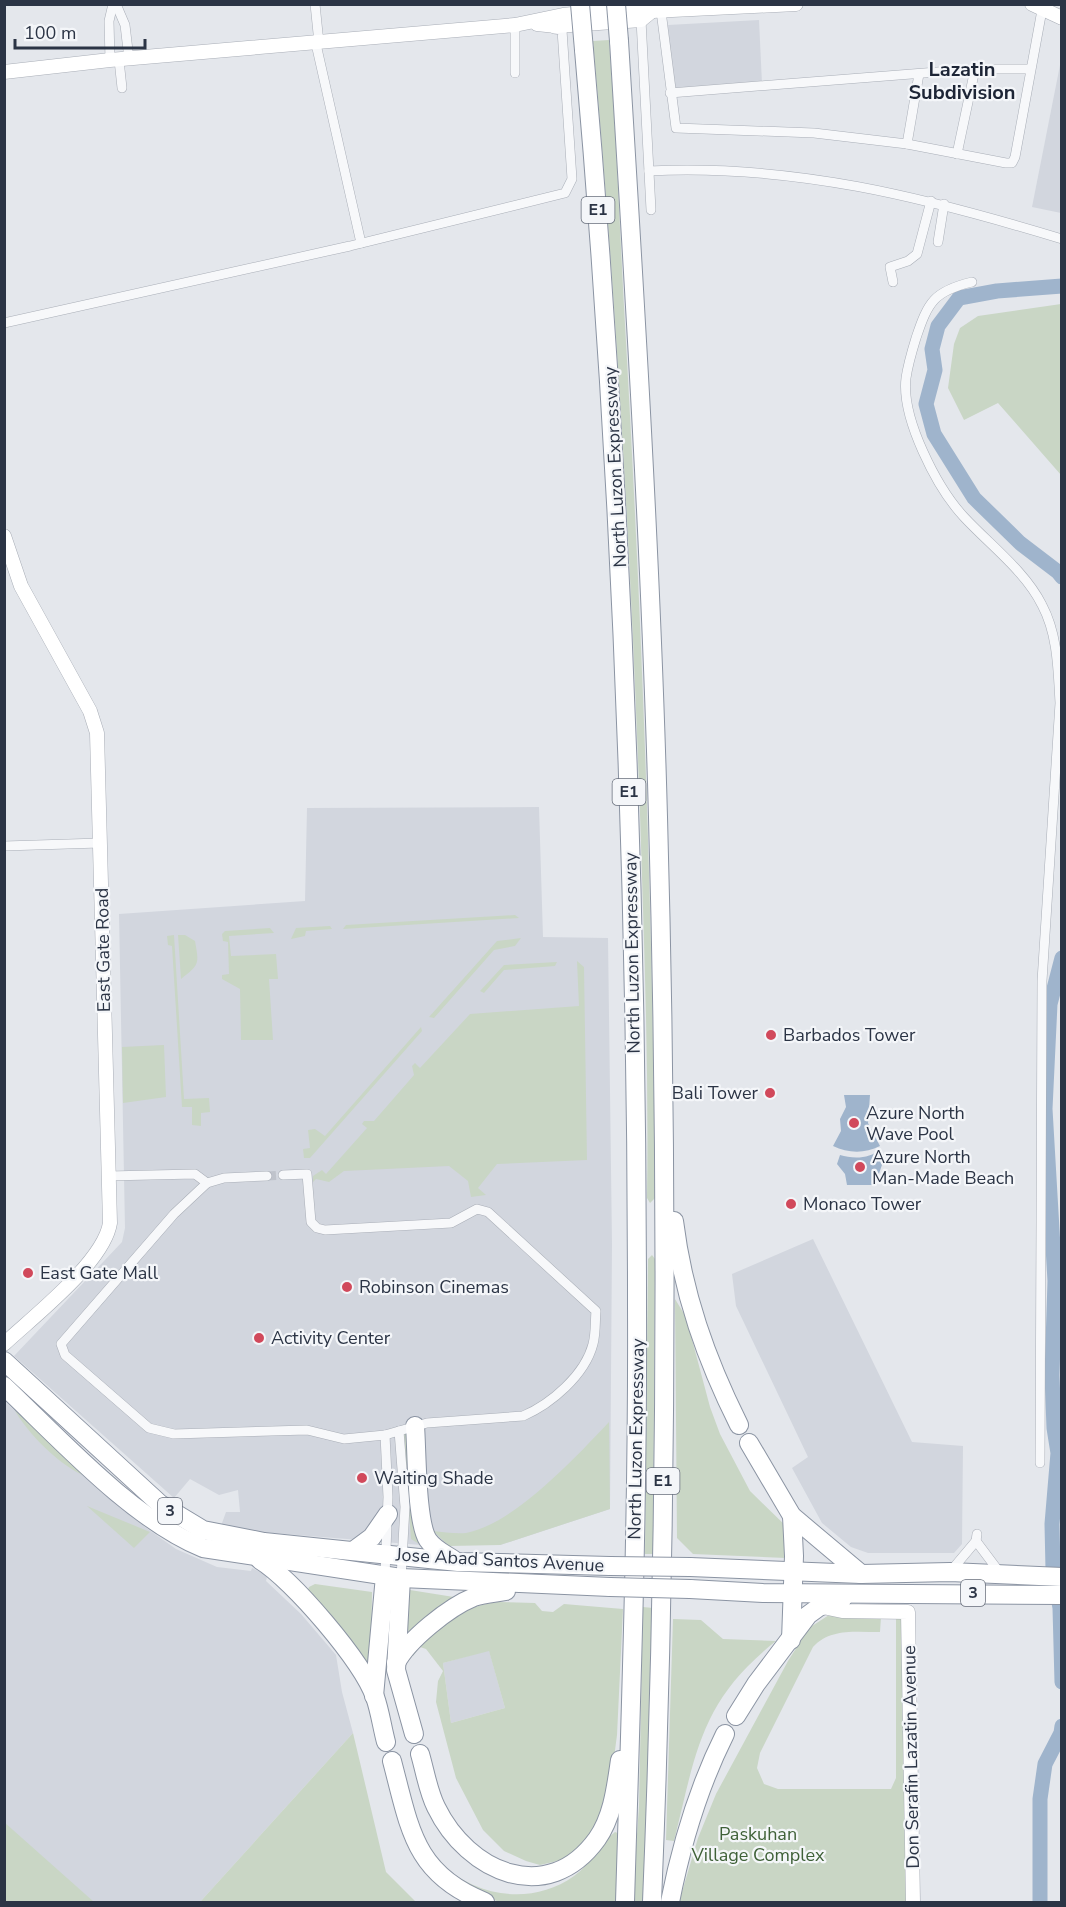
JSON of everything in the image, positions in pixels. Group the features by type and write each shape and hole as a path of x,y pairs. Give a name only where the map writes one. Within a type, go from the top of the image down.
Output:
{"highway":[{"name":"North Luzon Expressway","path":"580,4 611,392 630,819 637,1310 632,1690 625,1902"},
{"name":"North Luzon Expressway","path":"625,6 619,41 649,589 658,816 664,1133 661,1652 652,1902"},
{"path":"664,1133 685,1287 705,1352 739,1425"},
{"name":"Jose Abad Santos Avenue","path":"4,1361 175,1515 202,1530 264,1542 458,1562 690,1567 861,1574 950,1572 1001,1574 1062,1595"},
{"path":"7,1385 87,1451 117,1465"},
{"name":"Jose Abad Santos Avenue","path":"7,1385 102,1478 164,1528 203,1548 256,1558 393,1577 797,1593 855,1593 1035,1585 1062,1577"},
{"path":"407,1429 426,1538 435,1548 458,1562"},
{"path":"749,1443 792,1516 861,1574"},
{"path":"353,1551 372,1537 388,1514"},
{"path":"791,1640 797,1593 792,1572 792,1516"},
{"path":"256,1558 279,1573 300,1594 352,1659 374,1696 386,1742"},
{"path":"374,1696 393,1577"},
{"path":"393,1577 399,1687 414,1734"},
{"path":"396,1663 413,1640 465,1601 486,1594 555,1585"},
{"path":"736,1716 756,1684 808,1615 855,1593"},
{"path":"420,1754 435,1806 460,1841 486,1864 517,1878 557,1875 586,1853 601,1833 608,1816 616,1786 632,1690"},
{"path":"670,1902 679,1863 705,1782 725,1734"},
{"path":"392,1761 413,1834 426,1863 450,1886 484,1902"}],"main road":[{"path":"4,72 119,60 166,60 317,43 521,25 556,26 651,14 796,4"},
{"path":"521,25 563,15 625,6 640,7 651,14"},
{"path":"1037,7 1062,18"},
{"name":"East Gate Road","path":"4,536 21,586 95,723 110,1222 96,1255 4,1344"},
{"path":"797,1593 823,1608"},
{"name":"Don Serafin Lazatin Avenue","path":"823,1608 908,1612 914,1902"}],"street":[{"path":"115,4 109,21 119,60 122,88"},
{"path":"115,4 125,25 119,60"},
{"path":"315,4 317,43 361,243"},
{"path":"651,14 670,93 674,125 679,129 814,133 907,144 1011,163 1016,158 1037,7"},
{"path":"651,14 651,210"},
{"path":"4,323 361,243 520,205 568,190 572,179 562,30 537,29 521,25 515,74"},
{"path":"670,93 975,69 1029,69"},
{"path":"957,154 975,69"},
{"path":"907,144 919,74"},
{"path":"650,171 717,171 791,175 848,183 944,204 1062,239"},
{"path":"893,282 890,267 914,258 920,248 931,201"},
{"path":"938,242 944,204"},
{"path":"972,282 949,287 933,297 924,314 906,379 907,397 924,457 936,480 963,516 1032,588 1043,606 1053,633 1058,666 1060,703 1042,981 1040,1462"},
{"path":"4,846 100,843"},
{"path":"108,1176 195,1174 207,1183"},
{"path":"267,1176 224,1178 207,1183 174,1214 63,1339 61,1350 131,1415 158,1431 174,1434 307,1430 344,1439 385,1436 407,1429 522,1416 536,1411 559,1393 588,1357 593,1343 596,1311 488,1212 477,1209 451,1223 325,1230 317,1228 312,1222 307,1174 284,1175"},
{"path":"393,1577 394,1556 405,1507 407,1429"},
{"path":"385,1436 388,1514 394,1556 393,1577"},
{"path":"950,1572 976,1538 1001,1574"}],"shaded area":[{"path":"759,20 762,84 673,91 668,25"},
{"path":"1062,60 1061,213 1032,207"},
{"path":"539,807 543,937 608,938 612,1245 610,1509 500,1545 421,1545 248,1531 221,1526 226,1512 240,1512 238,1490 219,1495 190,1479 174,1498 14,1356 122,1242 125,1228 119,914 305,901 307,808"},
{"path":"813,1239 912,1442 963,1446 962,1544 954,1553 868,1553 851,1547 822,1523 792,1468 808,1457 736,1306 732,1274"},
{"path":"4,1401 145,1527 176,1549 217,1567 251,1571 252,1568 262,1573 267,1577 266,1581 301,1614 336,1655 342,1692 353,1733 200,1902 5,1902"},
{"path":"489,1650 505,1708 451,1723 443,1663"}],"green space":[{"path":"609,40 632,449 646,770 655,1198 650,1203 647,1198 646,1006 632,621 616,330 593,41"},
{"path":"1062,304 1061,475 998,403 964,420 948,388 954,344 960,328 978,316"},
{"path":"515,915 519,918 343,929 346,925"},
{"path":"330,926 332,929 306,931 305,936 291,939 296,928"},
{"path":"270,928 274,933 229,936 231,956 276,954 278,979 269,979 273,1040 241,1040 240,989 222,979 222,975 229,974 228,942 223,941 222,934 225,931"},
{"path":"174,935 184,1099 209,1098 210,1112 201,1113 201,1126 192,1125 192,1107 182,1107 172,946 168,945 167,936"},
{"path":"178,935 185,935 195,941 197,955 195,966 181,979"},
{"path":"521,938 515,946 494,950 434,1018 429,1017 497,941"},
{"path":"577,961 584,967 587,1160 497,1164 478,1188 486,1195 471,1197 468,1181 449,1166 344,1171 329,1182 316,1179 313,1182 313,1176 322,1170 326,1174 367,1128 362,1124 364,1121 374,1121 414,1075 412,1066 415,1063 420,1068 470,1014 579,1006"},
{"path":"557,962 555,966 504,970 484,993 480,991 504,965"},
{"path":"421,1027 422,1031 310,1158 304,1158 303,1149 310,1148 308,1130 315,1129 325,1136"},
{"path":"164,1045 166,1097 123,1103 122,1047"},
{"path":"652,1255 655,1259 653,1554 645,1554 648,1259"},
{"path":"675,1299 686,1317 710,1407 720,1434 750,1491 788,1528 786,1558 693,1554 677,1538"},
{"path":"14,1409 87,1477 66,1466 46,1448 27,1428"},
{"path":"609,1422 610,1509 500,1545 449,1546 433,1531 466,1533 485,1527 504,1517 562,1470"},
{"path":"406,1431 421,1545 411,1539 403,1434"},
{"path":"87,1506 150,1532 134,1548"},
{"path":"315,1584 372,1592 371,1660 368,1664 307,1592 309,1587"},
{"path":"410,1590 460,1598 404,1640"},
{"path":"535,1603 542,1611 553,1612 564,1604 623,1609 617,1735 611,1781 594,1833 566,1859 540,1865 526,1861 504,1851 483,1830 456,1778 436,1702 438,1681 443,1671 426,1649 420,1647 413,1656 412,1648 442,1625 462,1613 485,1604","holes":["489,1651 505,1708 451,1723 443,1663"]},
{"path":"643,1607 653,1608 646,1902 632,1902 639,1807"},
{"name":"Paskuhan Village Complex","path":"829,1615 881,1617 880,1632 835,1634 813,1647 760,1753 757,1768 764,1784 778,1789 891,1789 896,1778 896,1617 904,1618 909,1902 679,1902 698,1838 716,1794 788,1661 809,1628"},
{"path":"673,1619 701,1620 723,1639 776,1641 731,1685 716,1707 696,1755 674,1841 666,1840"},
{"path":"353,1733 386,1872 416,1902 200,1902"},
{"path":"4,1822 94,1902 5,1902"},
{"path":"615,1832 620,1834 620,1902 499,1902 452,1881 441,1864 471,1884 488,1890 505,1894 541,1891 574,1876"}],"water":[{"name":"Azure North Wave Pool","path":"844,1095 870,1095 868,1123 880,1146 856,1152 833,1146 841,1131 840,1119 846,1107"},
{"name":"Azure North Man-Made Beach","path":"880,1149 883,1162 875,1185 847,1185 845,1174 837,1164 840,1155 861,1157 871,1155"}],"waterway":[{"path":"1062,286 997,291 959,298 938,326 932,349 935,370 926,404 934,434 974,498 1020,543 1062,577"},
{"path":"1062,958 1050,1004 1045,1109 1055,1281 1052,1375 1054,1428 1058,1453 1052,1524 1053,1569 1060,1608 1062,1682"},
{"path":"1040,1902 1040,1799 1045,1764 1061,1733 1062,1726"}],"tunnel":[{"path":"267,1176 283,1175"}],"place":[{"name":"Barbados Tower","path":"771,1035"},
{"name":"Bali Tower","path":"770,1093"},
{"name":"Azure North Wave Pool","path":"854,1123"},
{"name":"Azure North Man-Made Beach","path":"860,1167"},
{"name":"Monaco Tower","path":"791,1204"},
{"name":"East Gate Mall","path":"28,1273"},
{"name":"Robinson Cinemas","path":"347,1287"},
{"name":"Activity Center","path":"259,1338"},
{"name":"Waiting Shade","path":"362,1478"}],"district":[{"name":"Lazatin Subdivision","path":"962,80"}]}
